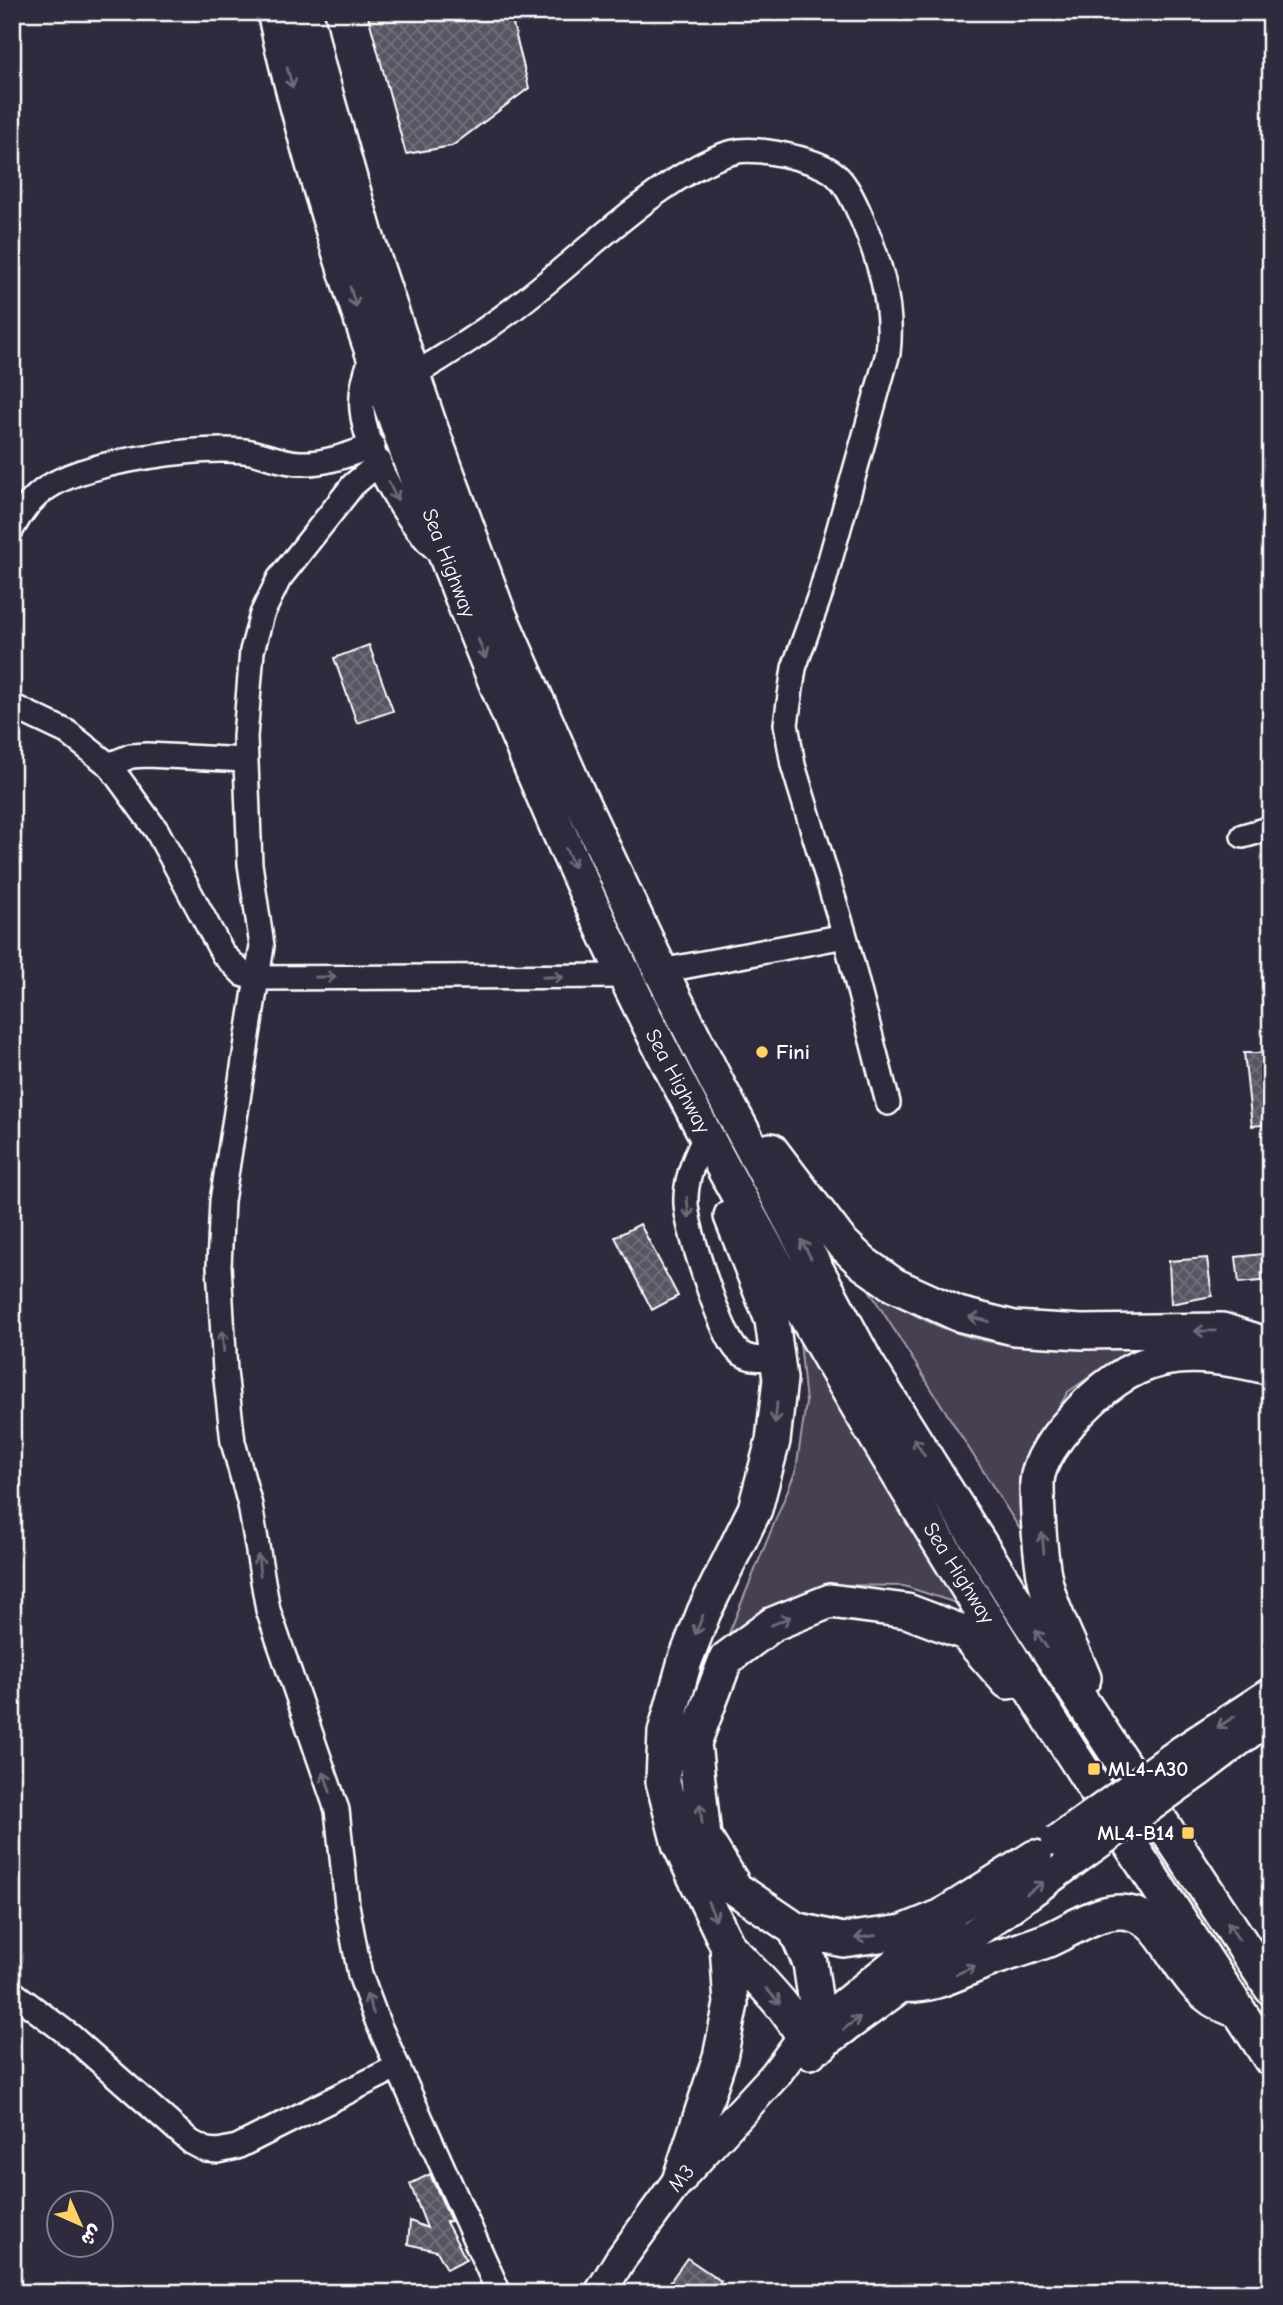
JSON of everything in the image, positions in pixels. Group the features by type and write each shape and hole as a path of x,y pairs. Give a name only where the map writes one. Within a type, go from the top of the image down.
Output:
{"highway":[{"name":"Sea Highway","path":"274,12 329,220 372,357 446,558 532,778 625,976 677,1080 826,1353 972,1597 1271,2060"},
{"name":"Sea Highway","path":"306,12 363,222 413,375 498,609 579,796 661,971 718,1085 866,1362 1017,1603 1271,1988"},
{"path":"677,1080 772,1321 779,1379 773,1441 755,1509 694,1637 665,1732 663,1782 679,1844 727,1945 813,2039"},
{"path":"718,1085 840,1241 863,1263 894,1285 958,1314 1014,1328 1082,1332 1222,1330 1271,1346"},
{"path":"1111,1745 1046,1584 1037,1479 1056,1437 1090,1399 1137,1365 1186,1354 1231,1358 1271,1368"},
{"path":"1055,1854 942,1916 902,1932 843,1940 794,1929 736,1889 704,1837 694,1744 726,1659 773,1624 830,1601 907,1611 965,1633 1074,1755"},
{"path":"901,1985 937,1983 1049,1939 1103,1914 1123,1912 1140,1917 1154,1928 1199,1990 1211,1999 1239,2011"},
{"path":"794,1929 810,1963 813,2039"},
{"path":"680,2178 720,2057 731,2004 727,1945"}],"main road":[{"path":"813,2039 928,1936 1055,1854 1190,1761 1271,1693"},
{"path":"1190,1761 1271,1716"},
{"path":"813,2039 901,1985 1055,1854"},
{"name":"M3","path":"600,2293 620,2260 680,2178 775,2075 813,2039"}],"street":[{"path":"413,375 491,327 651,198 698,168 734,151 770,152 808,162 832,172 850,193 862,220 889,303 891,328 888,353 821,592 794,668 786,724 793,765 845,936 888,1103"},
{"path":"372,357 365,374 362,401 366,428 408,518 446,558"},
{"path":"12,529 30,502 54,484 109,465 223,449 261,453 298,463 377,454"},
{"path":"377,454 290,563 270,596 257,632 250,670 246,760 250,863 261,931 257,978 247,1028 245,1072 226,1177 220,1239 219,1290 228,1410 250,1505 268,1610 337,1810 347,1906 360,1975 397,2067 499,2293"},
{"path":"12,706 67,732 109,765 157,831 223,954 244,975 257,978 625,976"},
{"path":"109,765 131,756 147,755 246,760"},
{"path":"1243,836 1271,828"},
{"path":"661,971 845,936"},
{"path":"702,1143 689,1172 686,1205 693,1236 727,1336 738,1352 757,1360 777,1357"},
{"path":"12,1992 72,2037 173,2128 205,2150 218,2151 247,2142 353,2086 397,2067"}],"shaded area":[{"path":"869,1290 941,1327 987,1341 1047,1348 1148,1346 1105,1366 1068,1392 1038,1443 1028,1542"},
{"path":"798,1321 959,1604 904,1586 838,1585 777,1603 727,1638 796,1470 806,1403"}],"building":[{"path":"367,12 510,12 529,88 452,146 406,154"},
{"path":"369,645 393,711 357,723 334,658"},
{"path":"1244,1053 1271,1053 1271,1124 1252,1126"},
{"path":"640,1224 678,1296 652,1310 615,1237"},
{"path":"1271,1253 1271,1280 1239,1283 1236,1257"},
{"path":"1207,1258 1212,1296 1171,1304 1169,1261"},
{"path":"430,2174 451,2221 446,2222 466,2259 447,2269 437,2251 408,2244 410,2221 427,2228 410,2184"},
{"path":"687,2258 721,2281 712,2293 662,2293"}],"place":[{"name":"Fini","path":"762,1052"},
{"name":"ML4-A30","path":"1094,1769"},
{"name":"ML4-B14","path":"1188,1833"}]}
